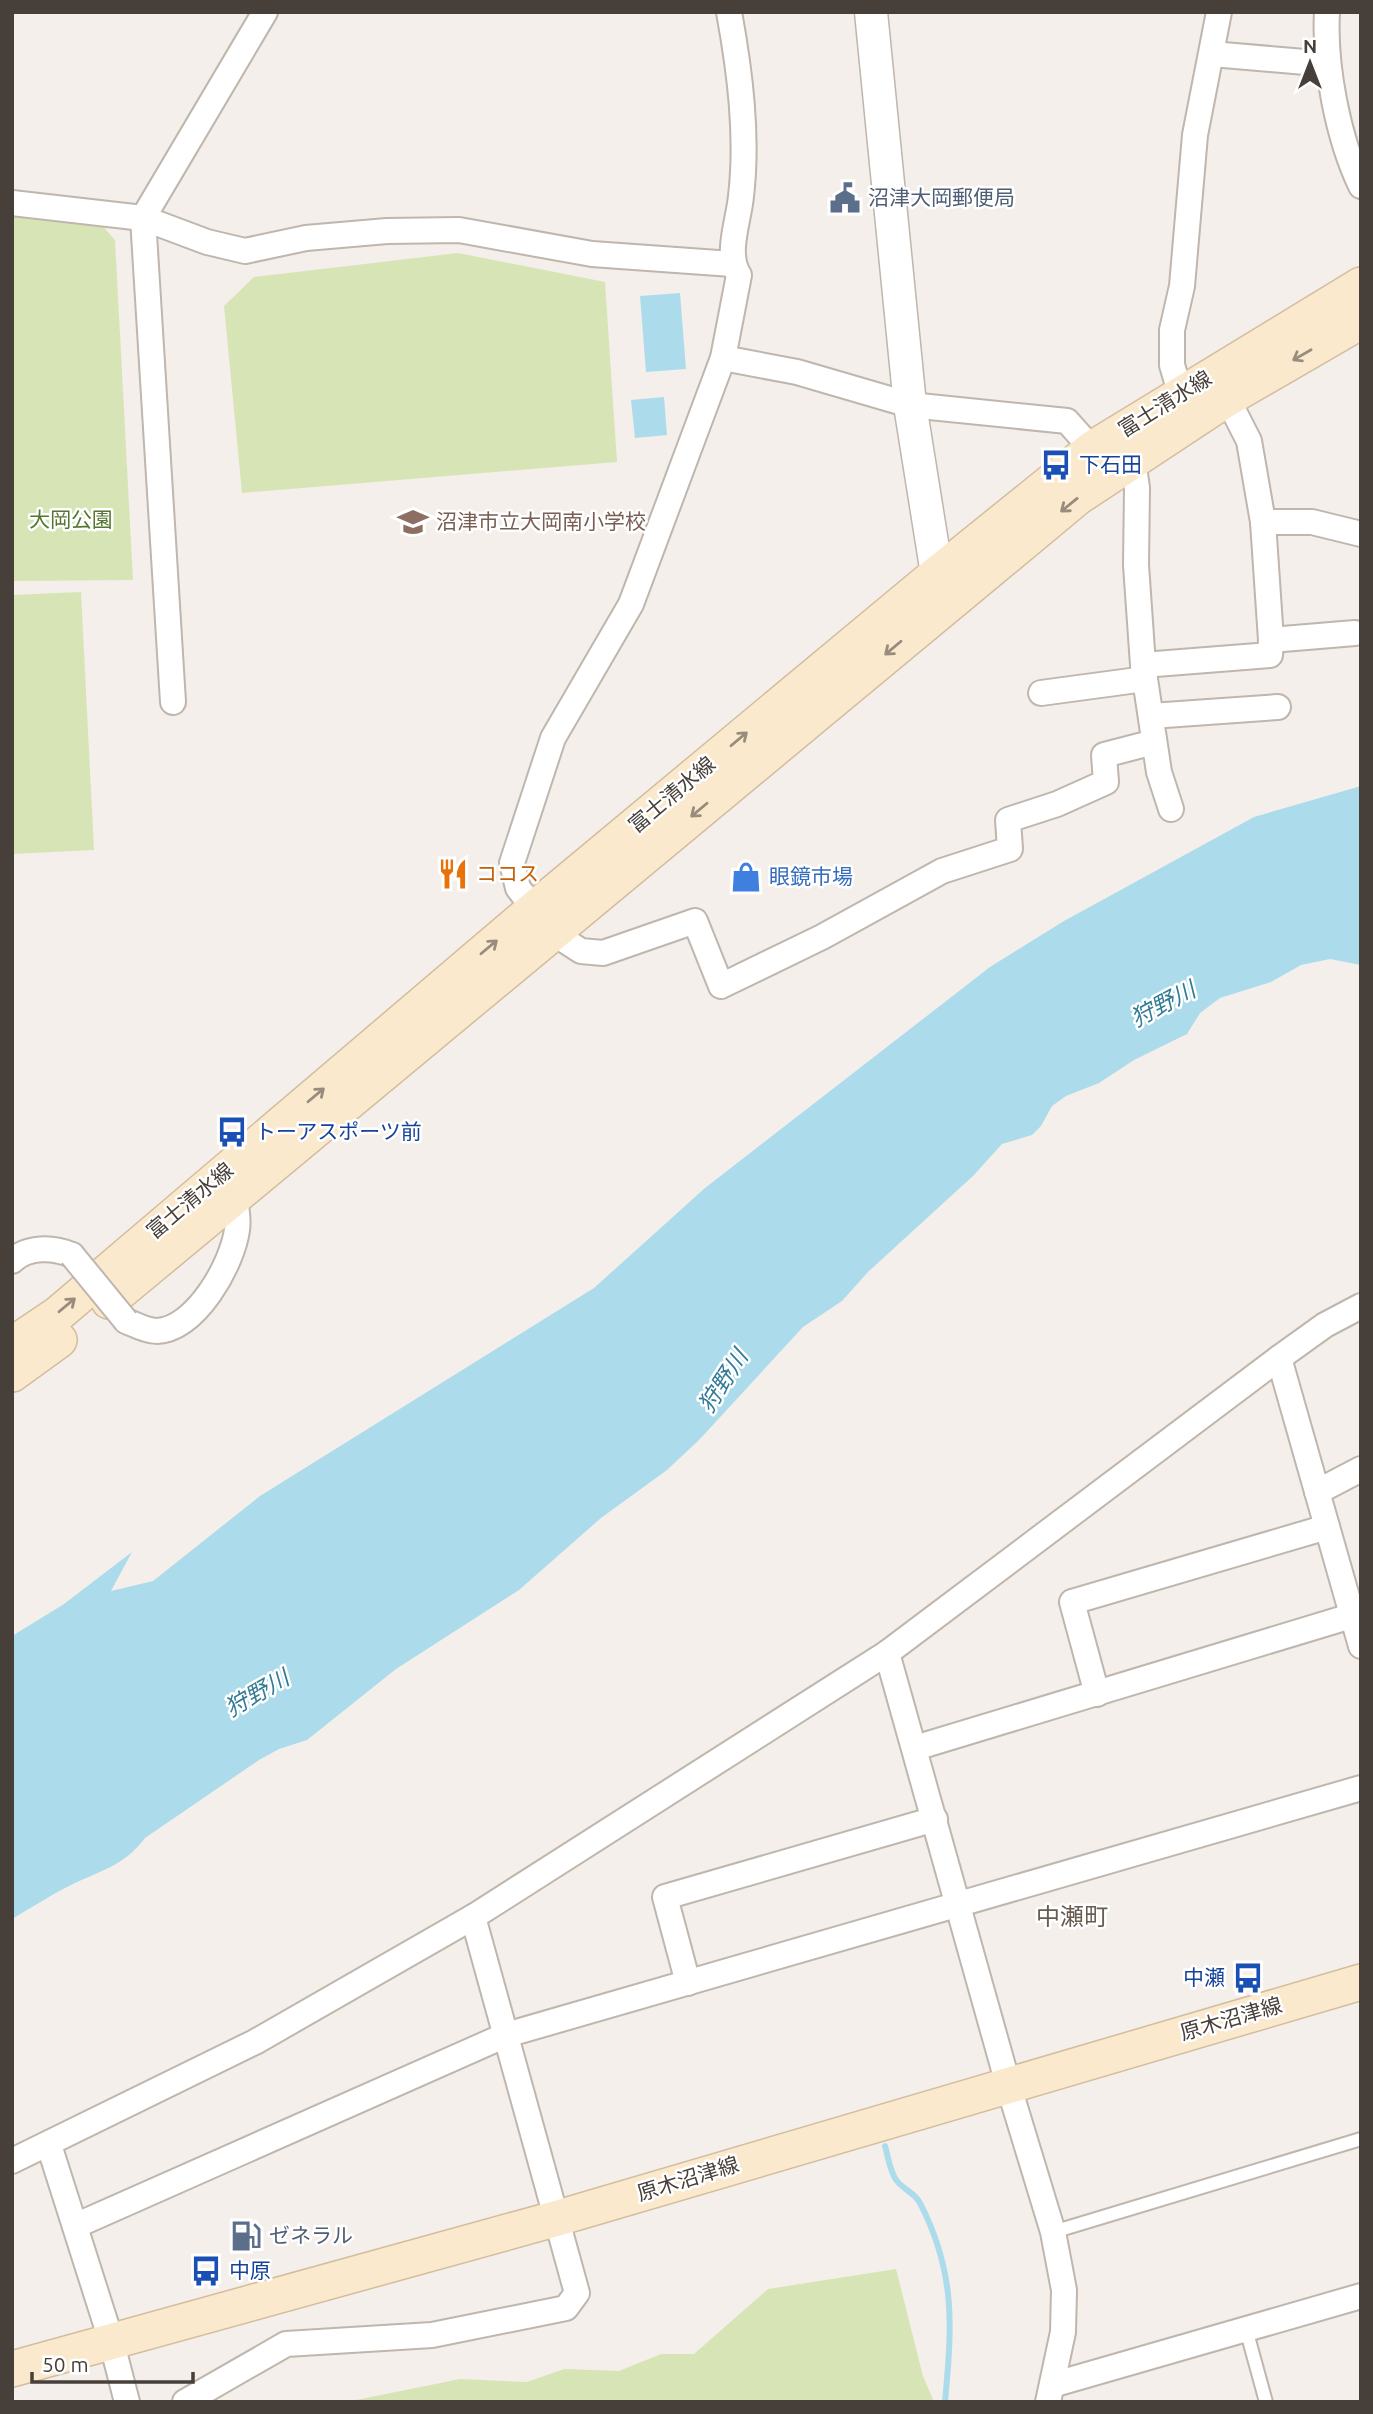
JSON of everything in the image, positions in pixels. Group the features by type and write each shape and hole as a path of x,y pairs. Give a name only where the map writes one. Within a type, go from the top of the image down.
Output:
{"main road":[{"name":"富士清水線","path":"12,1345 58,1314 543,921 946,585 1092,449 1130,443 1221,386 1361,285"},
{"name":"富士清水線","path":"946,585 1078,498 1180,392 1221,386 1361,321"},
{"name":"富士清水線","path":"12,1374 70,1333 235,1198 543,921"},
{"name":"原木沼津線","path":"12,2349 108,2331 554,2207 1005,2076 1361,1966"},
{"name":"原木沼津線","path":"1005,2076 1361,1982"},
{"name":"原木沼津線","path":"12,2369 108,2331"}],"street":[{"path":"173,702 143,218 265,12"},
{"path":"729,12 738,65 742,151 741,194 732,264 739,275 723,358 631,604 553,738 512,863 513,876 543,921 581,951 603,953 695,921 721,986 822,937 942,871 1010,849 1007,820 1057,804 1106,782 1104,755 1154,742"},
{"path":"872,12 910,405 946,585"},
{"path":"1180,392 1172,365 1172,330 1182,286 1195,135 1219,12"},
{"path":"1327,12 1328,64 1351,164 1361,186"},
{"path":"1212,54 1328,64"},
{"path":"12,204 143,218 207,242 244,251 306,238 387,231 458,230 592,254 732,264"},
{"path":"723,358 797,372 910,405 1067,421 1092,449"},
{"path":"1041,692 1144,672 1270,655 1263,522 1249,441 1221,386"},
{"path":"1130,443 1144,672 1159,772 1171,809"},
{"path":"1263,522 1312,522 1361,534"},
{"path":"1271,640 1355,633"},
{"path":"1151,716 1278,707"},
{"path":"12,1261 28,1251 46,1249 72,1255 126,1321 148,1330 160,1331 192,1314 215,1286 237,1229 235,1198"},
{"path":"12,2161 50,2145 255,2042 473,1917 887,1653 1279,1358 1325,1325 1361,1306"},
{"path":"1279,1358 1327,1527 1357,1615 1361,1646"},
{"path":"1317,1492 1361,1469"},
{"path":"1097,1694 1072,1602 1327,1527"},
{"path":"915,1748 1357,1615"},
{"path":"887,1653 1005,2076 1053,2232 1064,2290 1063,2332 1050,2393"},
{"path":"75,2226 506,2035 1361,1788"},
{"path":"688,1983 665,1897 935,1819"},
{"path":"185,2402 286,2344 432,2335 566,2308 577,2293 473,1917"},
{"path":"50,2145 108,2331 127,2402"},
{"path":"1050,2393 1246,2329 1361,2297"}],"lane":[{"path":"1053,2232 1361,2139"},
{"path":"1246,2329 1266,2402"}],"green space":[{"name":"大岡公園","path":"12,214 100,223 115,240 133,580 12,581"},
{"path":"458,253 605,282 617,462 242,493 224,306 254,277"},
{"path":"81,592 94,850 12,854 12,595"},
{"path":"896,2269 923,2376 934,2402 346,2402 460,2379 527,2382 564,2369 619,2371 661,2354 694,2354 768,2289"}],"water":[{"path":"680,293 686,369 646,372 640,296"},
{"path":"664,397 667,435 635,438 631,400"},
{"name":"狩野川","path":"1361,786 1361,965 1330,959 1301,965 1271,982 1220,998 1200,1013 1187,1034 1134,1060 1099,1083 1066,1096 1052,1106 1041,1126 1032,1135 1002,1144 974,1175 868,1272 842,1301 803,1327 699,1440 667,1470 601,1518 519,1590 396,1669 307,1740 279,1749 259,1760 145,1838 119,1862 12,1919 12,1636 64,1604 132,1552 111,1591 153,1581 260,1496 594,1288 705,1188 990,967 1064,921 1254,817"}],"waterway":[{"path":"885,2146 895,2178 920,2203 932,2229 946,2277 950,2324 945,2402"}],"place":[{"name":"沼津大岡郵便局","path":"845,198"},
{"name":"下石田","path":"1056,465"},
{"name":"沼津市立大岡南小学校","path":"413,522"},
{"name":"ココス","path":"453,874"},
{"name":"眼鏡市場","path":"746,877"},
{"name":"トーアスポーツ前","path":"232,1132"},
{"name":"中瀬","path":"1248,1978"},
{"name":"ゼネラル","path":"246,2236"},
{"name":"中原","path":"206,2271"}],"district":[{"name":"中瀬町","path":"1072,1917"}]}
